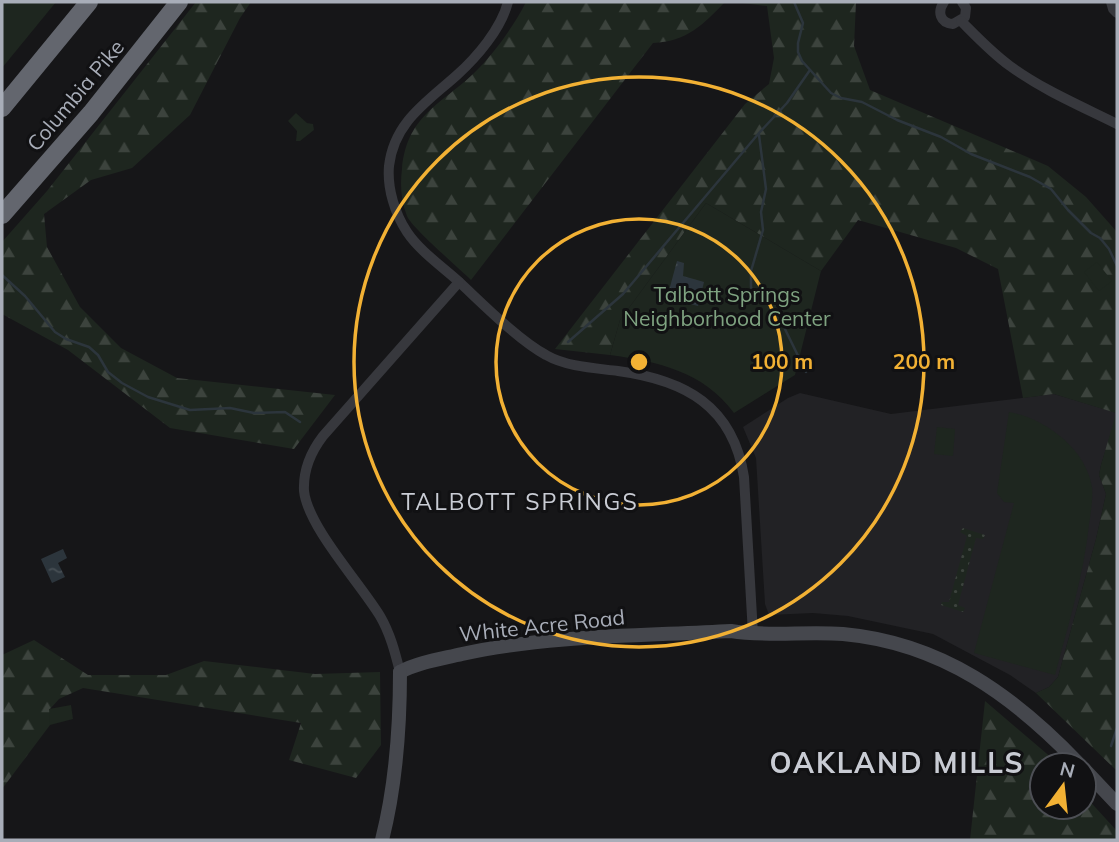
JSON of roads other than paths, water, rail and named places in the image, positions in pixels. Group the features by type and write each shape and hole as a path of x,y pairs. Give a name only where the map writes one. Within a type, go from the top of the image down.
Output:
{"highway":[{"path":"2,108 89,2"},
{"name":"Columbia Pike","path":"2,215 91,113 179,2"}],"street":[{"path":"508,2 498,24 473,59 408,119 394,144 389,166 392,194 402,224 410,236 459,282 545,355 576,366 664,380 686,390 713,410 727,428 741,456 753,634"},
{"path":"944,2 940,9 942,19 953,24 961,21 966,13 962,2"},
{"path":"1111,2 1117,13"},
{"path":"961,21 1011,67 1051,91 1117,124"},
{"path":"382,840 396,761 400,671 387,629 307,504 304,490 306,468 323,436 459,282"},
{"name":"White Acre Road","path":"400,671 416,672 478,659 536,651 731,640 753,634 813,632 847,635 889,642 932,656 970,673 992,686 1034,719 1066,751"},
{"name":"White Acre Road","path":"1098,784 1117,804"}],"water":[{"path":"677,261 684,263 683,276 704,282 698,306 667,298"},
{"path":"63,549 67,558 58,563 65,577 52,583 41,559"}],"waterway":[{"path":"794,2 803,23 798,52 802,61 831,93 862,102 897,120 941,137 971,154 1030,177 1051,189 1068,210 1091,233 1100,238 1117,266"},
{"path":"568,342 623,294 787,103 810,70"},
{"path":"757,302 751,287 751,271 763,230 761,212 766,189 759,135"},
{"path":"2,275 25,296 55,332 89,347 98,355 108,372 148,397 190,410 230,408 254,413 285,412 300,422"},
{"path":"769,318 782,323 806,372"},
{"path":"1111,746 1117,728"}],"district":[{"name":"TALBOTT SPRINGS","path":"520,501"},
{"name":"OAKLAND MILLS","path":"897,762"}],"park label":[{"name":"Talbott Springs Neighborhood Center","path":"727,306"}]}
